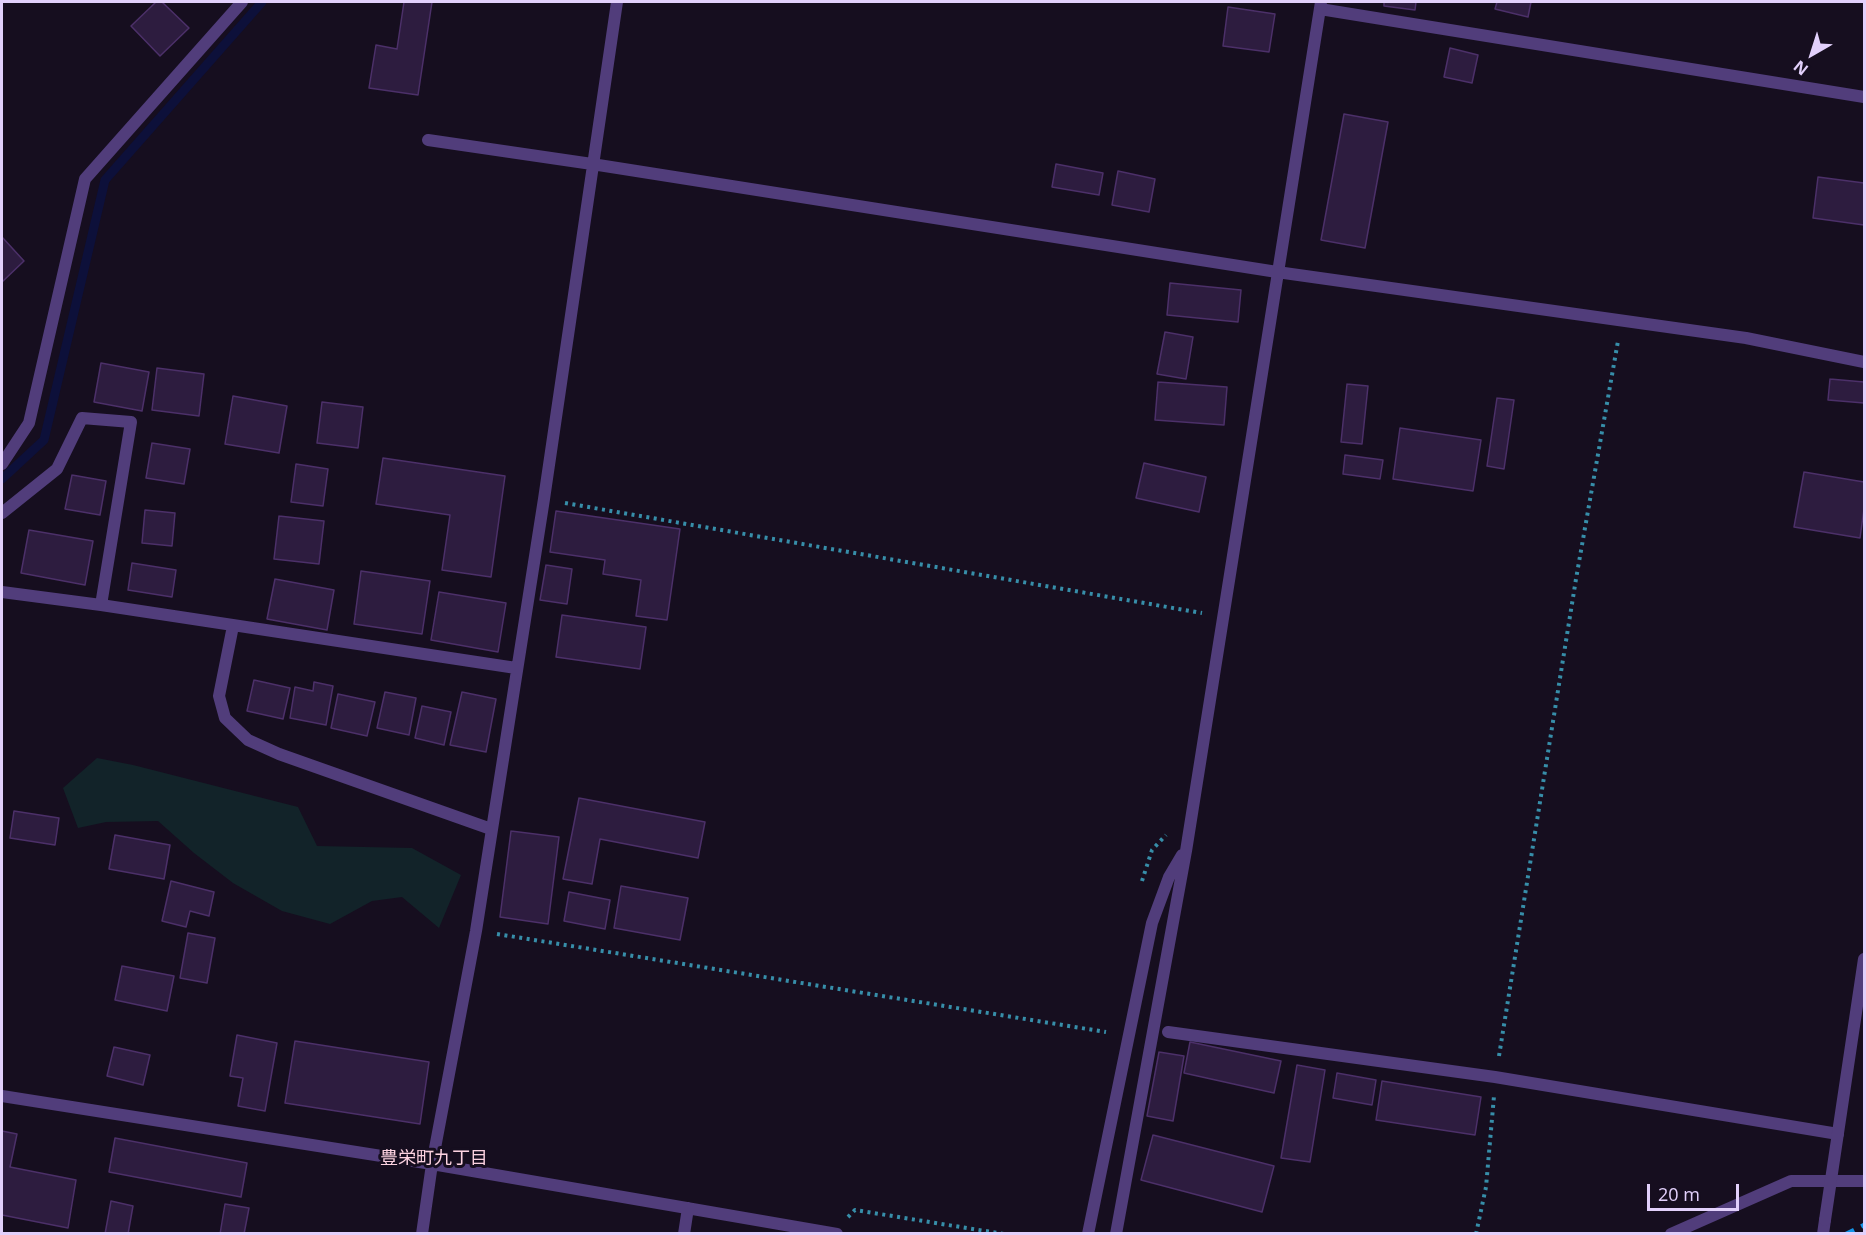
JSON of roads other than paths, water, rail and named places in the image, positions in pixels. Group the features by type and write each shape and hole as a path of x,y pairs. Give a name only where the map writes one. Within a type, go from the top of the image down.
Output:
{"street":[{"path":"2,464 29,423 85,179 242,2"},
{"path":"422,1233 432,1164 476,931 617,2"},
{"path":"1116,1233 1186,849 1320,5 1864,97"},
{"path":"428,140 1277,272 1746,338 1864,362"},
{"path":"2,513 57,469 82,418 131,422 101,604"},
{"path":"2,592 101,604 516,668"},
{"path":"233,626 219,696 225,718 248,740 279,754 491,829"},
{"path":"1088,1233 1152,923 1169,877 1186,849"},
{"path":"1823,1233 1864,959"},
{"path":"1168,1032 1495,1077 1838,1134"},
{"path":"2,1096 432,1164 836,1233"},
{"path":"1671,1233 1791,1181 1864,1181"},
{"path":"684,1233 688,1208"}],"waterway":[{"path":"2,479 44,440 105,180 262,2"}],"railway":[{"path":"1846,1234 1864,1225"}],"district":[{"name":"豊栄町九丁目","path":"434,1159"}]}
